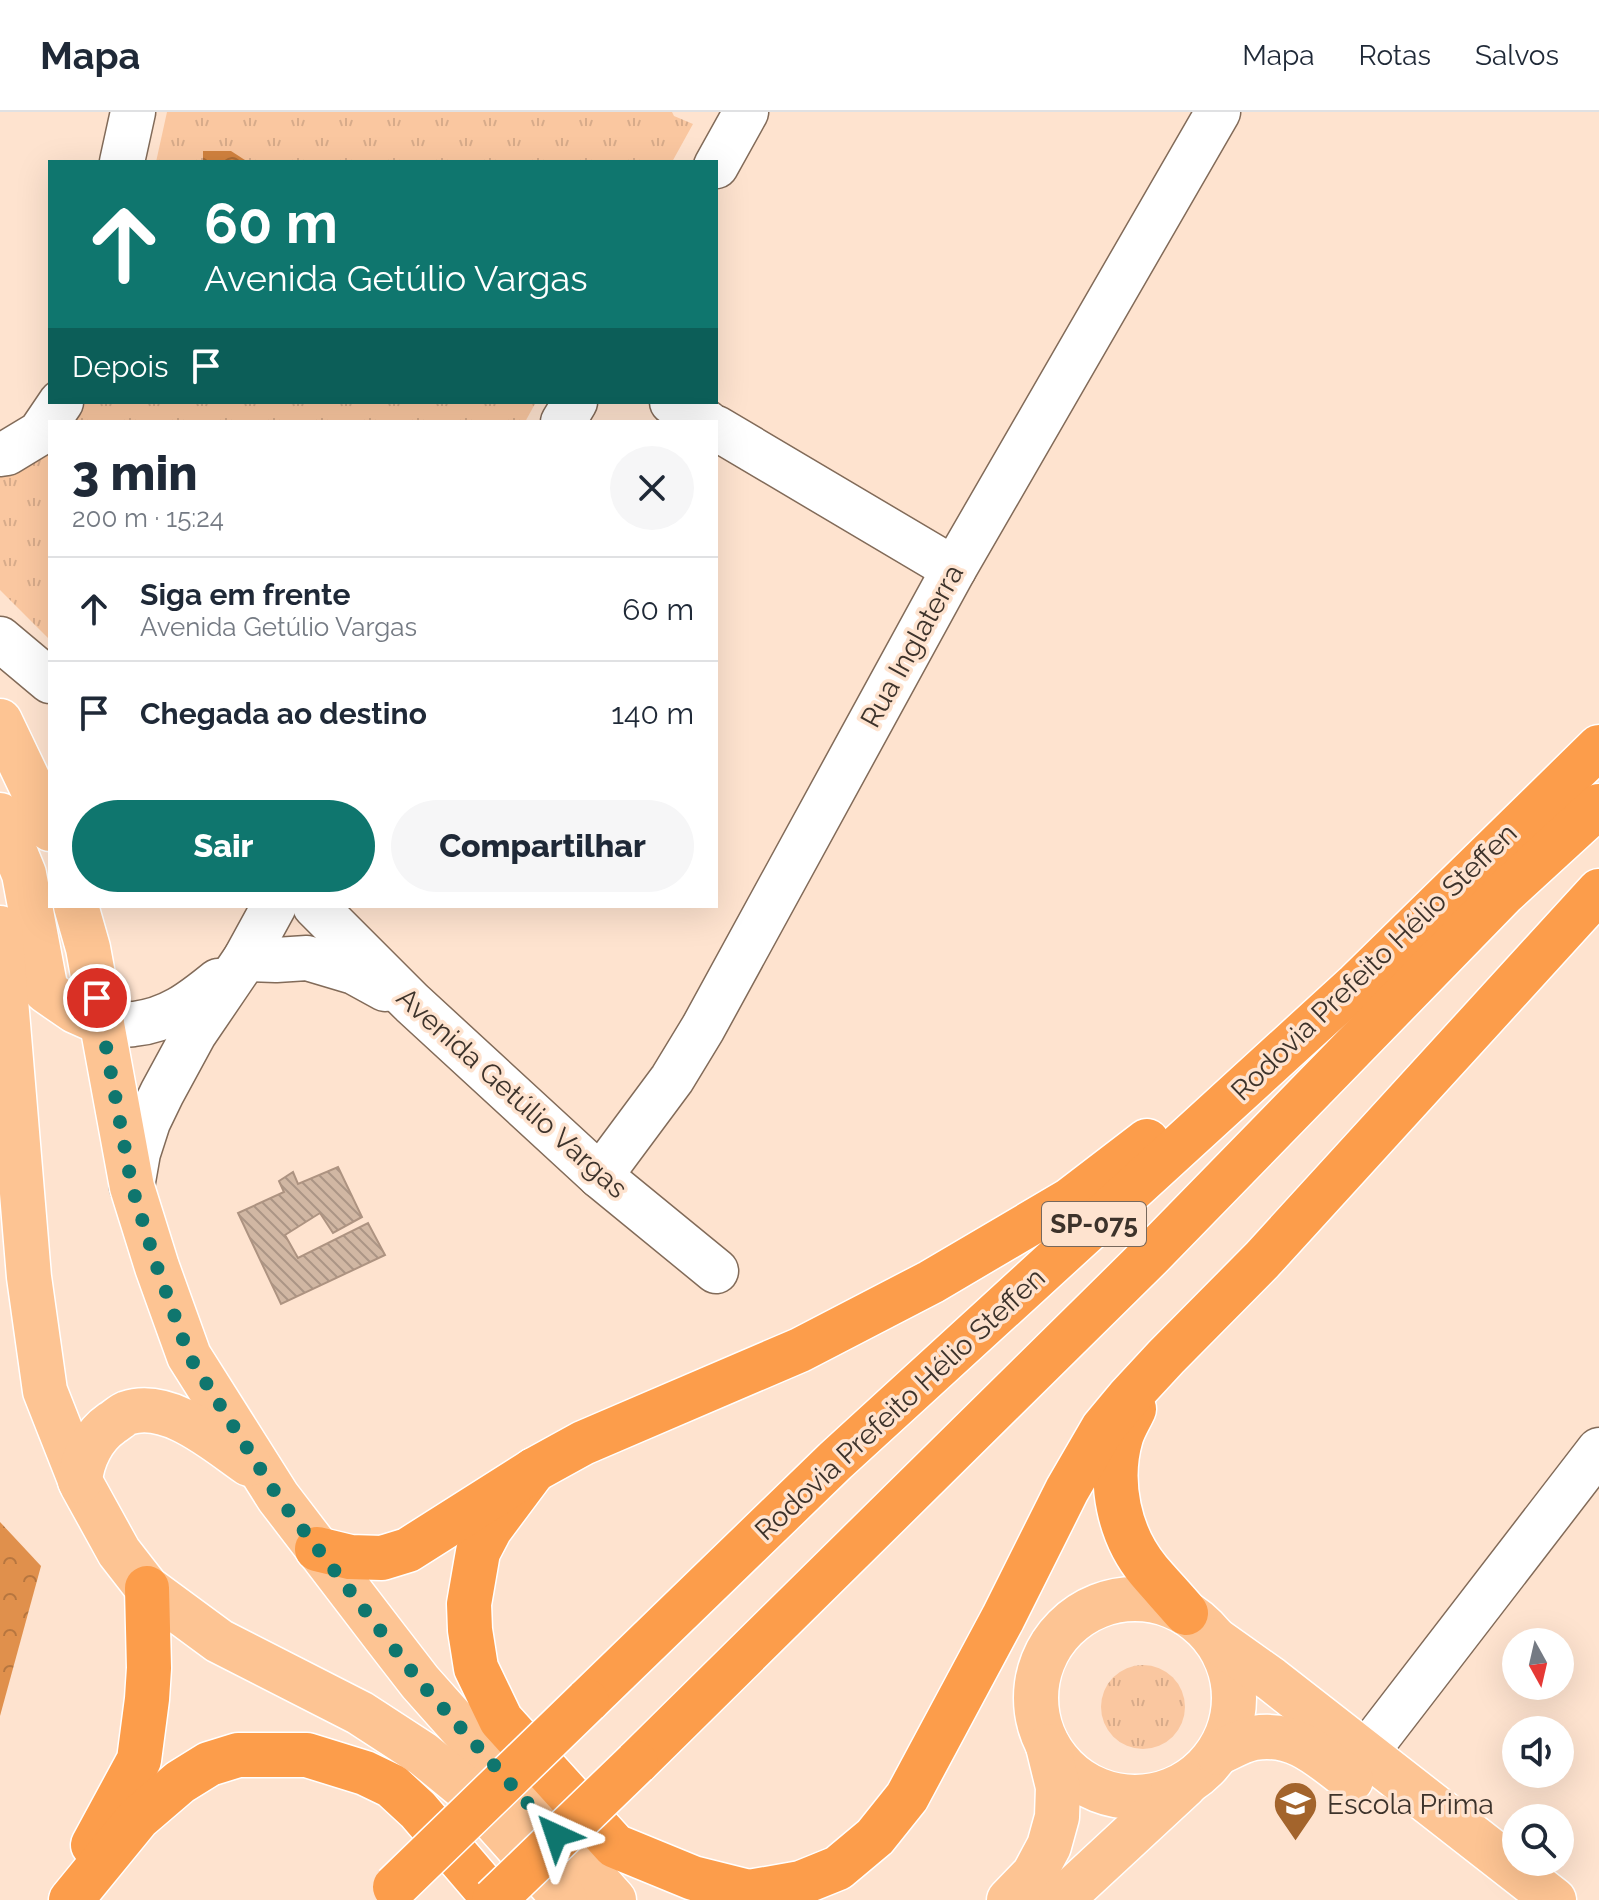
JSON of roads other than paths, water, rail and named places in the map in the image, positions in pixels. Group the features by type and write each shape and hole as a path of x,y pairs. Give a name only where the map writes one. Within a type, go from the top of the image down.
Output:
{"highway":[{"name":"Rodovia Prefeito Hélio Steffen","path":"388,1894 835,1461 1357,984 1599,747"},
{"name":"Rodovia Prefeito Hélio Steffen","path":"494,1900 1151,1255 1504,893 1599,806"},
{"path":"534,1470 490,1529 478,1552 471,1590 470,1630 476,1668 501,1720 615,1846 693,1878 749,1892 801,1883 838,1868 875,1837 907,1797 1087,1453 1103,1428 1166,1357 1273,1249 1599,891"},
{"path":"317,1549 350,1557 382,1558 408,1550 534,1470 583,1443 800,1350 931,1282 1070,1200 1357,984"},
{"path":"1166,1357 1138,1401 1122,1436 1115,1466 1117,1498 1127,1537 1147,1569 1201,1626"},
{"path":"63,1900 139,1760 149,1668 147,1588"},
{"path":"71,1900 138,1818 180,1782 209,1764 238,1755 307,1755 365,1773 392,1786 418,1810 494,1900"}],"main road":[{"path":"0,721 48,824"},
{"path":"0,815 24,874 46,991 75,1011 102,1023"},
{"path":"77,908 88,948 132,1187 189,1356 278,1497 359,1604 420,1682 614,1900"},
{"path":"0,928 29,1277 45,1391 80,1481 119,1552 147,1588 219,1641 360,1713 423,1754 467,1790 565,1900"},
{"path":"80,1481 89,1450 100,1431 126,1414 143,1411 172,1414 264,1475"},
{"path":"1009,1900 1034,1874 1049,1846 1057,1817 1058,1787 1048,1746 1036,1716 1036,1683 1046,1653 1066,1626 1092,1608 1123,1599 1156,1600 1201,1626 1271,1679 1357,1766 1510,1900"},
{"path":"1061,1900 1203,1767 1233,1717 1232,1676 1201,1626"},
{"path":"1048,1746 1068,1771 1095,1789 1126,1797 1159,1794 1251,1738 1279,1737 1357,1766 1554,1900"}],"street":[{"path":"122,160 133,112"},
{"path":"718,162 746,112"},
{"name":"Rua Inglaterra","path":"600,1176 672,1079 703,1028 954,569 1218,112"},
{"path":"675,404 703,420"},
{"path":"0,454 40,433 48,421"},
{"path":"718,429 954,569"},
{"path":"0,639 48,679"},
{"path":"132,1187 148,1122 194,1034 245,959 273,908"},
{"name":"Avenida Getúlio Vargas","path":"317,908 412,1003 600,1176 716,1271"},
{"path":"102,1023 111,1027 152,1022 187,1006 245,959 307,958 354,972 412,1003"},
{"path":"1357,1766 1599,1450"}],"water":[{"path":"203,151 231,151 245,160 203,160"}],"place":[{"name":"Escola Prima","path":"1296,1843"}]}
